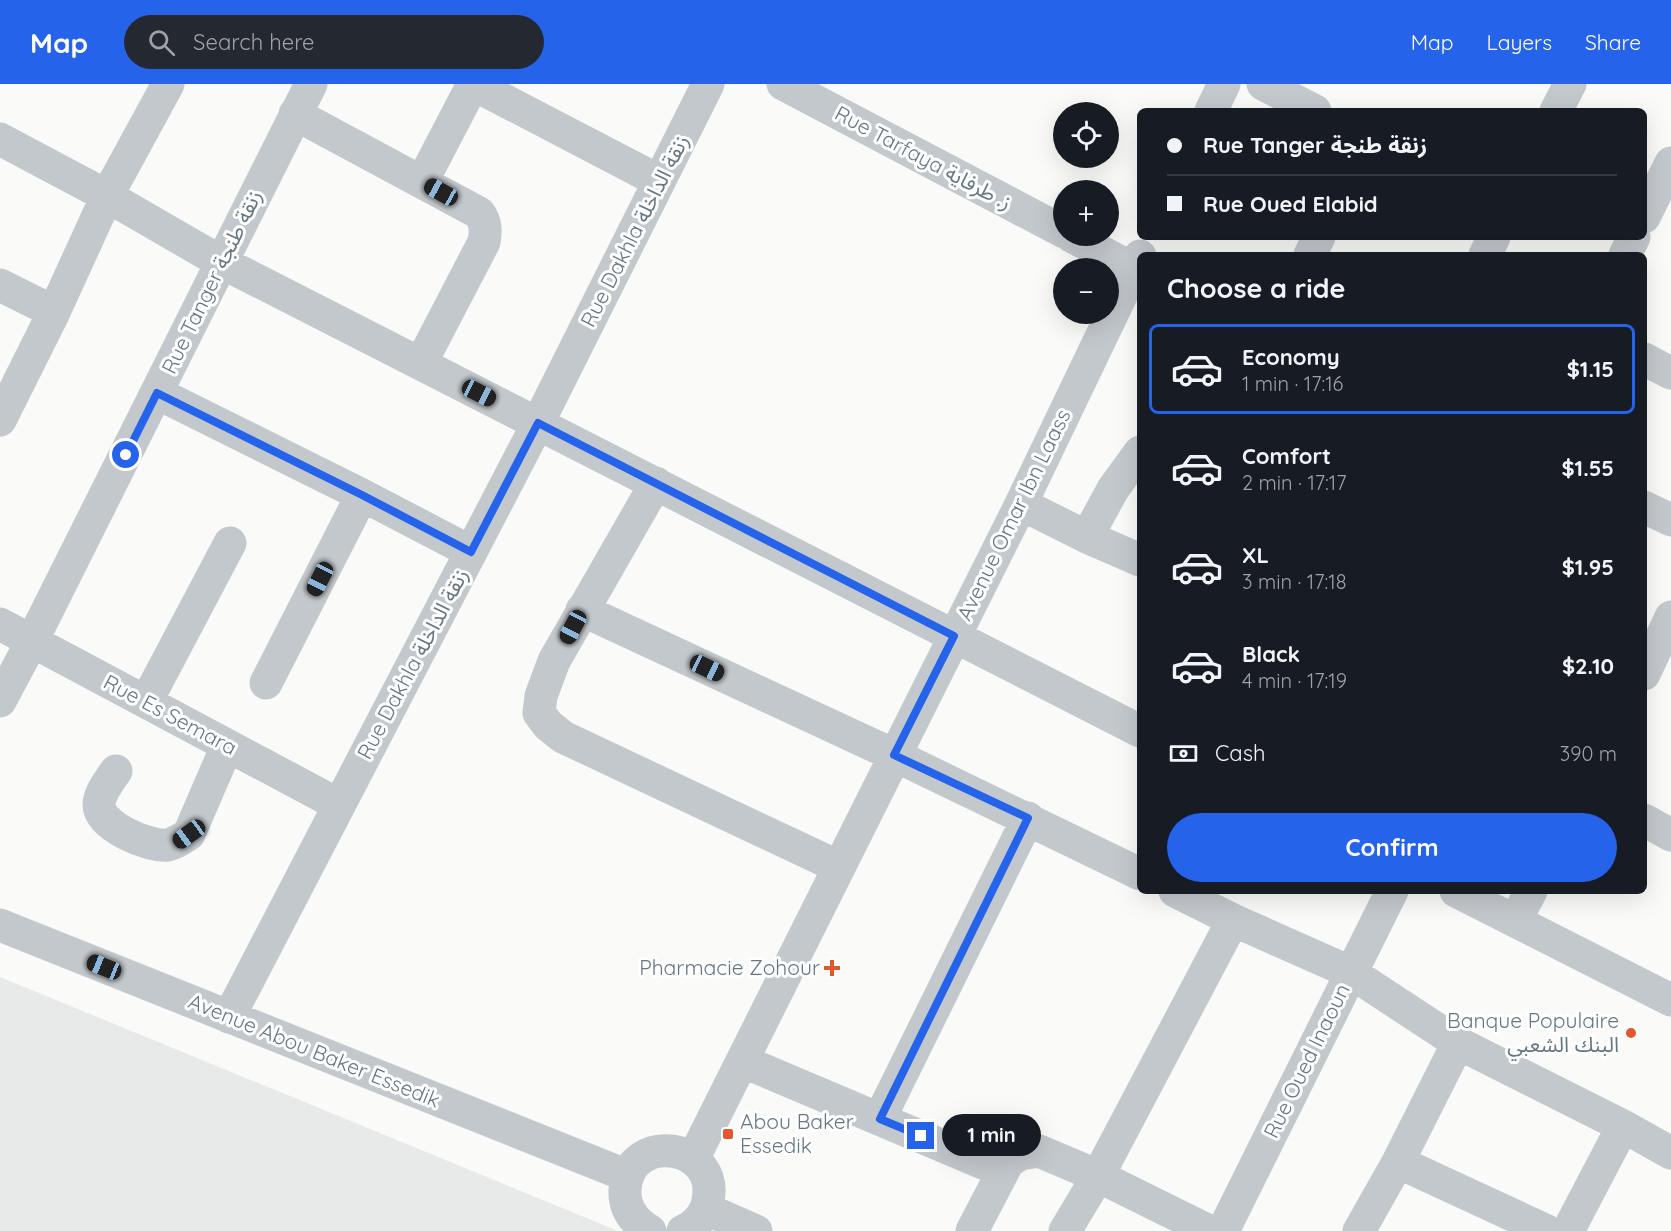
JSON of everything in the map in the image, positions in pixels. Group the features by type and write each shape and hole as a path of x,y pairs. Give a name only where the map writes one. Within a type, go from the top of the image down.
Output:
{"street":[{"path":"0,420 54,312 107,196 168,84"},
{"name":"Rue Tanger زنقة طنجة","path":"0,701 311,84"},
{"path":"422,182 473,84 660,181"},
{"name":"Rue Dakhla زنقة الداخلة","path":"229,1017 538,423 708,84"},
{"name":"Rue Tarfaya ز. طرفاية","path":"783,84 1053,226"},
{"path":"1212,108 1224,84"},
{"path":"1263,84 1309,108"},
{"path":"295,114 479,213 483,219 484,242 421,363"},
{"path":"0,140 107,196 221,262 1137,729"},
{"path":"1647,211 1671,163"},
{"path":"1099,246 1137,260"},
{"name":"Avenue Omar Ibn Laass","path":"693,1159 1021,504 1137,262"},
{"path":"0,285 54,312"},
{"path":"1647,361 1671,373"},
{"path":"157,393 471,552"},
{"path":"1087,537 1113,489 1137,456"},
{"path":"656,483 554,661 541,696 539,712 548,725 562,737 839,867"},
{"path":"266,683 362,495"},
{"path":"1021,504 1137,559"},
{"path":"1647,508 1671,520"},
{"path":"146,702 230,543"},
{"path":"582,610 1028,818 1137,872"},
{"path":"1654,656 1671,617"},
{"name":"Rue Es Semara","path":"0,624 339,805"},
{"path":"116,771 102,794 99,804 102,814 111,824 142,842 169,844 178,842 189,834 227,746"},
{"path":"880,1119 1028,818"},
{"path":"1647,822 1671,835"},
{"path":"1181,894 1233,920 1350,972 1458,1043 1623,1126 1671,1153"},
{"name":"Rue Oued Inaoun","path":"1223,1231 1390,894"},
{"path":"1462,894 1671,1000"},
{"path":"1515,921 1529,894"},
{"path":"1065,1231 1098,1176 1233,920"},
{"name":"Avenue Abou Baker Essedik","path":"0,925 628,1176"},
{"path":"1359,1231 1398,1162 1458,1043"},
{"path":"742,1061 1002,1172"},
{"path":"1568,1231 1623,1126"},
{"path":"650,1231 639,1224 631,1214 626,1202 625,1189 628,1176 634,1165 644,1156 669,1149 682,1152 693,1159 703,1169 708,1182 709,1197 694,1220 756,1231"},
{"path":"972,1231 1008,1162 1020,1154 1038,1151 1098,1176 1209,1231"},
{"path":"1398,1162 1547,1231"}],"shaded area":[{"path":"0,977 594,1221 618,1231 0,1231"}],"place":[{"name":"Pharmacie Zohour","path":"832,968"},
{"name":"Banque Populaire البنك الشعبي","path":"1631,1033"},
{"name":"Abou Baker Essedik","path":"728,1134"}],"route":[{"path":"126,455 157,393 471,552 538,423 954,636 894,755 1028,818 880,1119 921,1136"}]}
